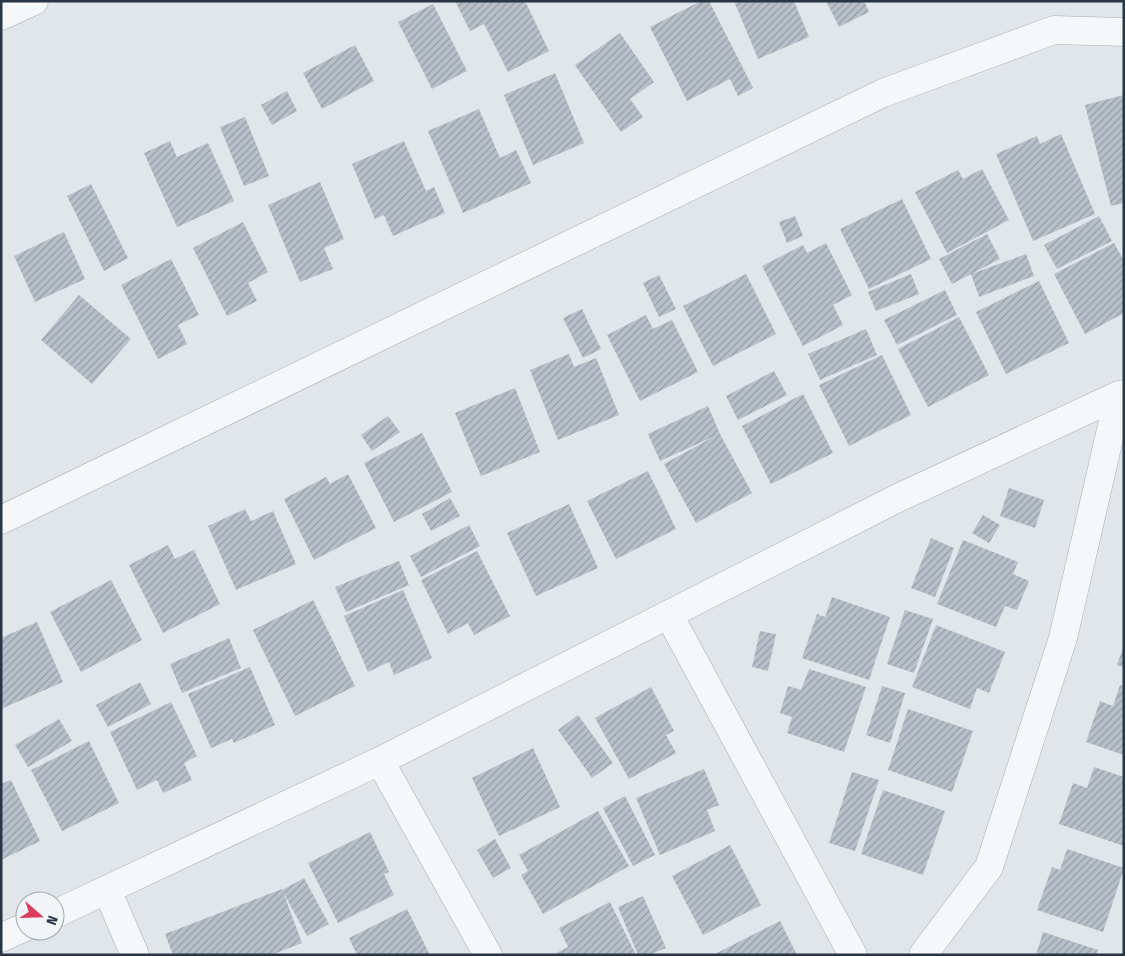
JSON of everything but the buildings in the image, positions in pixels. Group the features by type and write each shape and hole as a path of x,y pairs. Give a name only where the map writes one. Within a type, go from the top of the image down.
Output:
{"street":[{"path":"1,16 34,1"},
{"path":"1,520 883,92 1054,30 1124,32"},
{"path":"65,909 380,761 896,499 1121,394"},
{"path":"923,955 989,867 1063,638 1121,394"},
{"path":"669,614 853,955"},
{"path":"380,761 488,955"},
{"path":"108,890 134,955"},
{"path":"1,938 15,932"}]}
